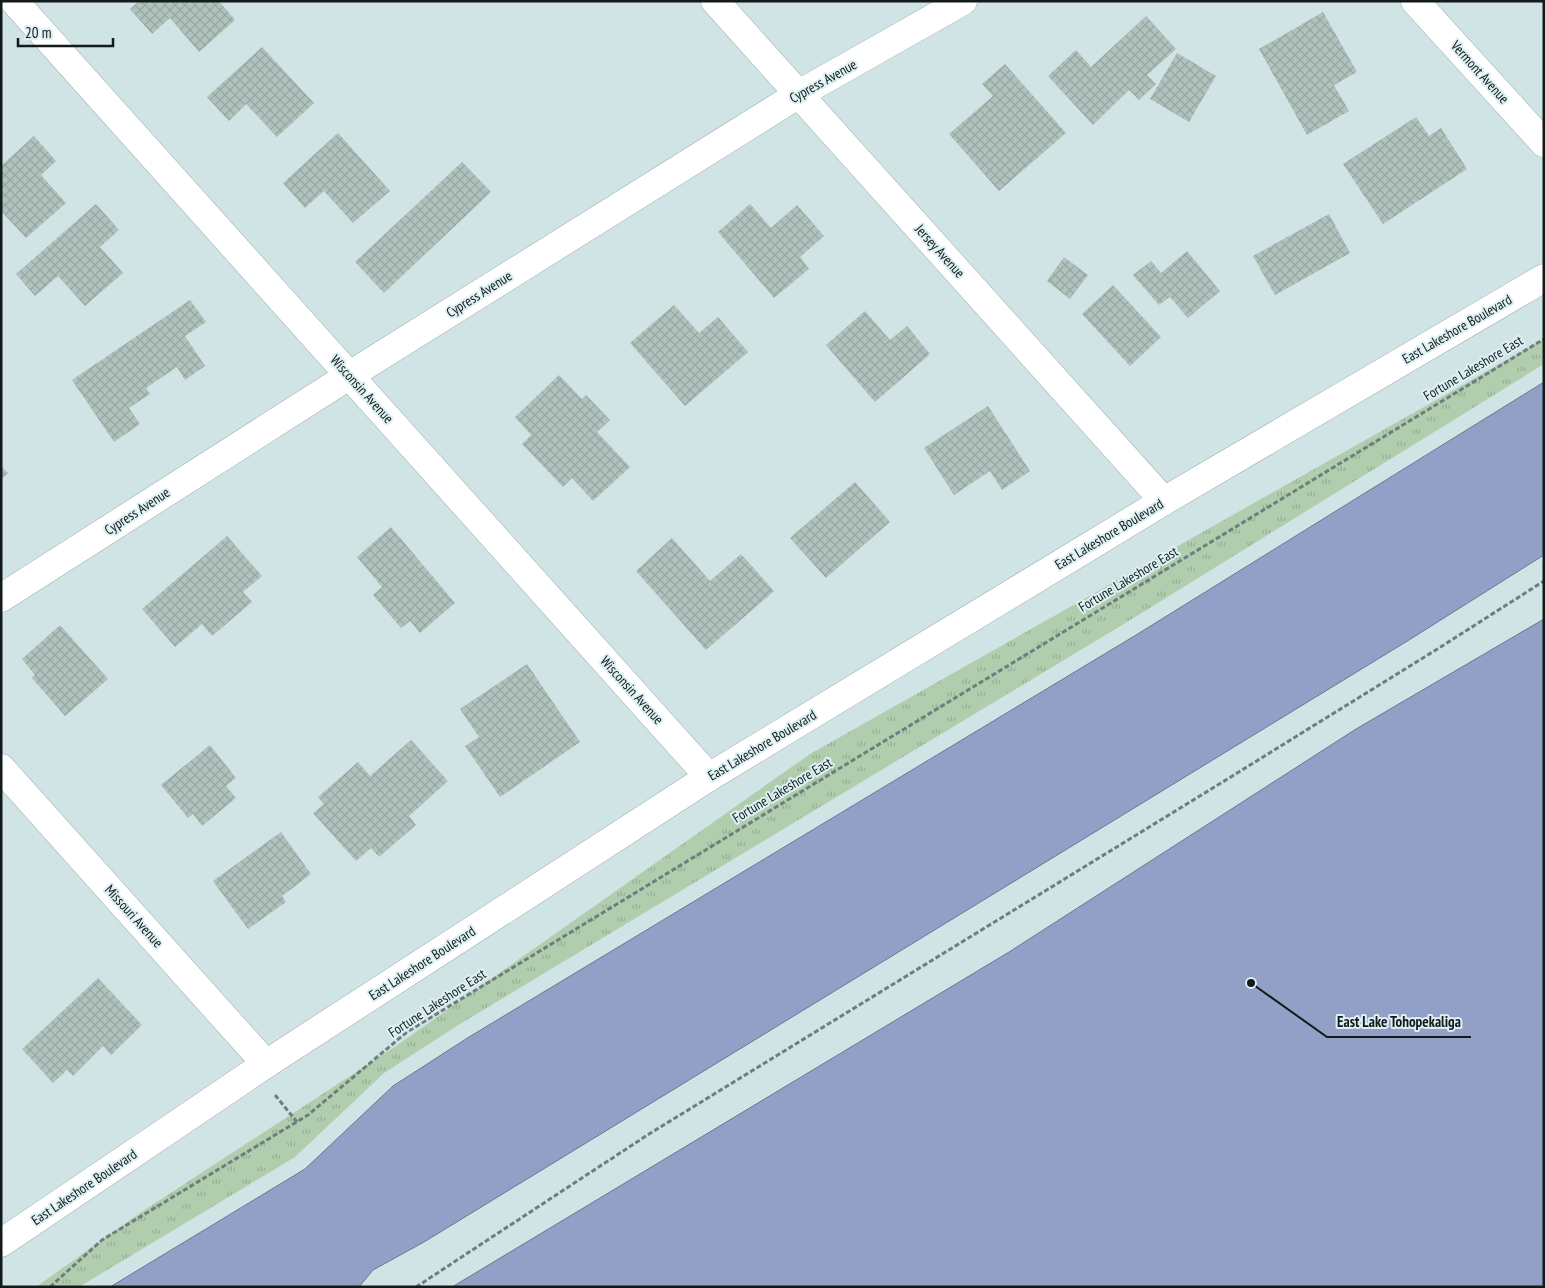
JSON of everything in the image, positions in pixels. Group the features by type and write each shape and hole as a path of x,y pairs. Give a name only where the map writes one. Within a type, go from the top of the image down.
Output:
{"street":[{"name":"Wisconsin Avenue","path":"14,1 709,777"},
{"name":"Jersey Avenue","path":"716,1 1164,501"},
{"name":"Cypress Avenue","path":"1,598 350,375 799,94 963,1"},
{"name":"Vermont Avenue","path":"1415,1 1544,143"},
{"name":"East Lakeshore Boulevard","path":"1,1243 266,1064 709,777 1164,501 1544,278"},
{"name":"Missouri Avenue","path":"1,768 266,1064"}],"path":[{"name":"Fortune Lakeshore East","path":"50,1287 102,1240 308,1115 407,1032 1544,339"},
{"path":"416,1287 650,1134 1397,674 1544,581"}],"green space":[{"path":"1544,339 1544,364 1127,622 460,1024 384,1073 295,1157 79,1287 36,1287 137,1215 396,1046 810,754"}],"water":[{"path":"1544,382 1544,555 1409,640 424,1242 373,1270 359,1287 110,1287 305,1169 393,1086 469,1037 1136,635"},
{"path":"1544,619 1544,1287 452,1287 1009,952 1356,729"}],"building":[{"path":"139,1 219,1 235,20 199,52 170,18 152,34 130,9"},
{"path":"1323,12 1357,72 1334,85 1349,111 1307,135 1259,49"},
{"path":"1146,16 1176,49 1147,75 1156,84 1139,100 1129,90 1093,125 1048,76 1076,50 1091,67"},
{"path":"262,47 314,103 277,137 246,104 229,121 207,97"},
{"path":"1177,53 1216,76 1189,122 1150,99"},
{"path":"1005,64 1066,133 999,191 949,134 993,96 982,84"},
{"path":"1416,117 1429,136 1441,128 1467,169 1383,224 1343,164"},
{"path":"338,133 390,191 353,223 324,191 305,208 283,183"},
{"path":"34,136 56,161 41,175 66,203 26,238 1,211 1,166"},
{"path":"462,162 491,192 384,293 355,262"},
{"path":"96,204 119,230 100,247 123,273 85,306 58,276 35,296 16,274"},
{"path":"750,204 771,228 797,205 824,236 800,257 809,269 774,298 718,232"},
{"path":"1329,214 1350,253 1275,295 1253,256"},
{"path":"1187,251 1220,291 1188,318 1170,297 1159,305 1133,275 1151,261 1161,273"},
{"path":"1064,257 1088,275 1070,299 1047,281"},
{"path":"1113,285 1161,337 1130,366 1082,314"},
{"path":"190,300 206,322 185,336 205,366 185,380 177,367 146,388 150,394 129,408 140,424 114,442 72,380"},
{"path":"674,305 699,333 718,317 748,352 685,406 630,343"},
{"path":"865,311 890,340 907,326 930,354 875,402 826,345"},
{"path":"559,375 582,399 586,395 610,420 597,432 630,467 593,501 572,478 563,487 522,444 531,435 515,417"},
{"path":"988,406 1030,471 1002,490 990,471 954,495 924,448"},
{"path":"1,466 8,473 1,479"},
{"path":"855,482 890,522 826,578 790,538"},
{"path":"391,527 455,603 420,633 410,621 401,628 373,595 382,587 357,557"},
{"path":"227,536 262,576 243,592 252,602 212,636 202,624 175,647 142,609"},
{"path":"672,538 710,581 741,554 774,591 706,650 636,571"},
{"path":"60,625 108,679 65,716 32,678 35,675 22,659"},
{"path":"527,664 580,742 500,797 465,746 479,737 460,709"},
{"path":"411,740 448,781 409,816 416,825 379,857 371,848 356,861 313,813 324,804 318,797 358,762 370,776"},
{"path":"210,745 236,778 226,786 236,798 202,826 193,814 188,818 161,785"},
{"path":"281,832 311,874 282,896 286,902 248,929 213,881"},
{"path":"98,978 142,1025 111,1055 103,1046 73,1076 67,1070 53,1083 22,1049"}],"place":[{"name":"East Lake Tohopekaliga","path":"1251,983"}]}
